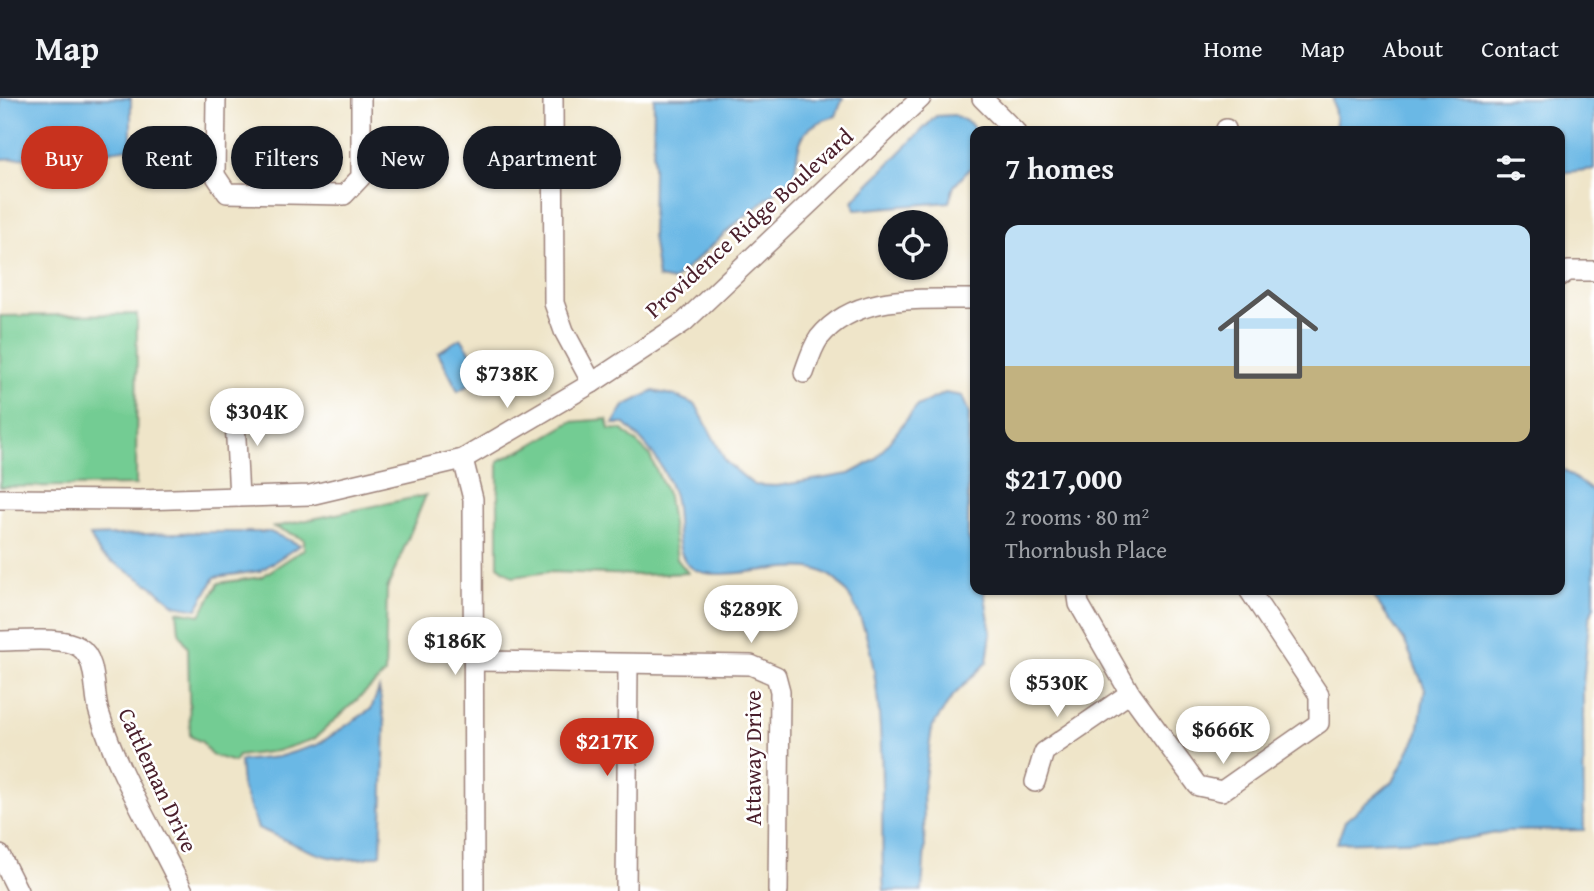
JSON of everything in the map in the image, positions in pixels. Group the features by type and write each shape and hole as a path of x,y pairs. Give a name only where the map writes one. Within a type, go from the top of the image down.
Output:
{"street":[{"path":"216,98 215,175 227,193 344,195 361,177 361,98"},
{"path":"553,98 554,303 564,331 592,383"},
{"name":"Providence Ridge Boulevard","path":"0,499 310,495 463,458 592,383 684,322 921,98"},
{"path":"982,98 1010,126"},
{"path":"1565,273 1594,271"},
{"path":"804,373 818,340 843,316 889,300 970,299"},
{"path":"234,401 239,497"},
{"path":"463,458 473,499 474,891"},
{"path":"1078,595 1079,604 1130,693 1198,786 1222,791 1319,723 1319,695 1252,595"},
{"name":"Cattleman Drive","path":"0,641 44,640 79,646 90,659 98,710 110,740 183,891"},
{"name":"Attaway Drive","path":"475,661 628,666 751,665 776,676 780,691 778,891"},
{"path":"626,891 628,666"},
{"path":"1035,782 1044,752 1130,693"},
{"path":"0,855 18,891"}],"green space":[{"path":"137,314 136,485 0,487 0,316"},
{"path":"607,419 609,429 623,430 649,454 668,496 677,559 688,573 639,575 548,572 513,577 498,566 498,461 571,422"},
{"path":"426,495 387,589 385,674 314,739 277,751 238,756 234,762 211,755 202,742 190,736 188,648 179,632 177,611 200,615 219,583 261,577 304,549 304,539 274,527"}],"water":[{"path":"0,98 131,98 131,126 122,126 122,149 108,151 108,126 21,126 21,158 0,159"},
{"path":"654,98 843,98 836,116 807,130 800,144 794,177 733,226 673,281 658,278 652,236"},
{"path":"1333,98 1594,98 1594,169 1565,172 1565,126 1335,126"},
{"path":"954,115 972,126 970,126 970,168 954,186 949,202 855,210 853,201 859,194 936,116"},
{"path":"461,338 486,375 458,391 438,352"},
{"path":"653,391 676,396 696,405 726,462 754,485 777,486 849,474 875,460 917,406 945,393 962,396 969,413 970,595 985,595 991,633 987,662 953,696 932,727 923,792 925,846 922,891 884,891 882,767 873,666 862,622 844,589 818,570 804,568 717,574 703,573 692,568 681,553 675,502 664,472 648,447 625,424 613,424 624,406"},
{"path":"1565,471 1594,492 1594,605 1589,621 1583,686 1584,830 1506,831 1465,839 1337,843 1345,821 1394,780 1418,733 1425,689 1405,642 1372,595 1565,595"},
{"path":"270,532 300,545 260,571 215,577 197,609 175,605 153,587 100,554 90,536"},
{"path":"379,689 385,725 381,854 363,858 332,858 258,828 242,787 240,761 278,757 317,745 371,709"}]}
